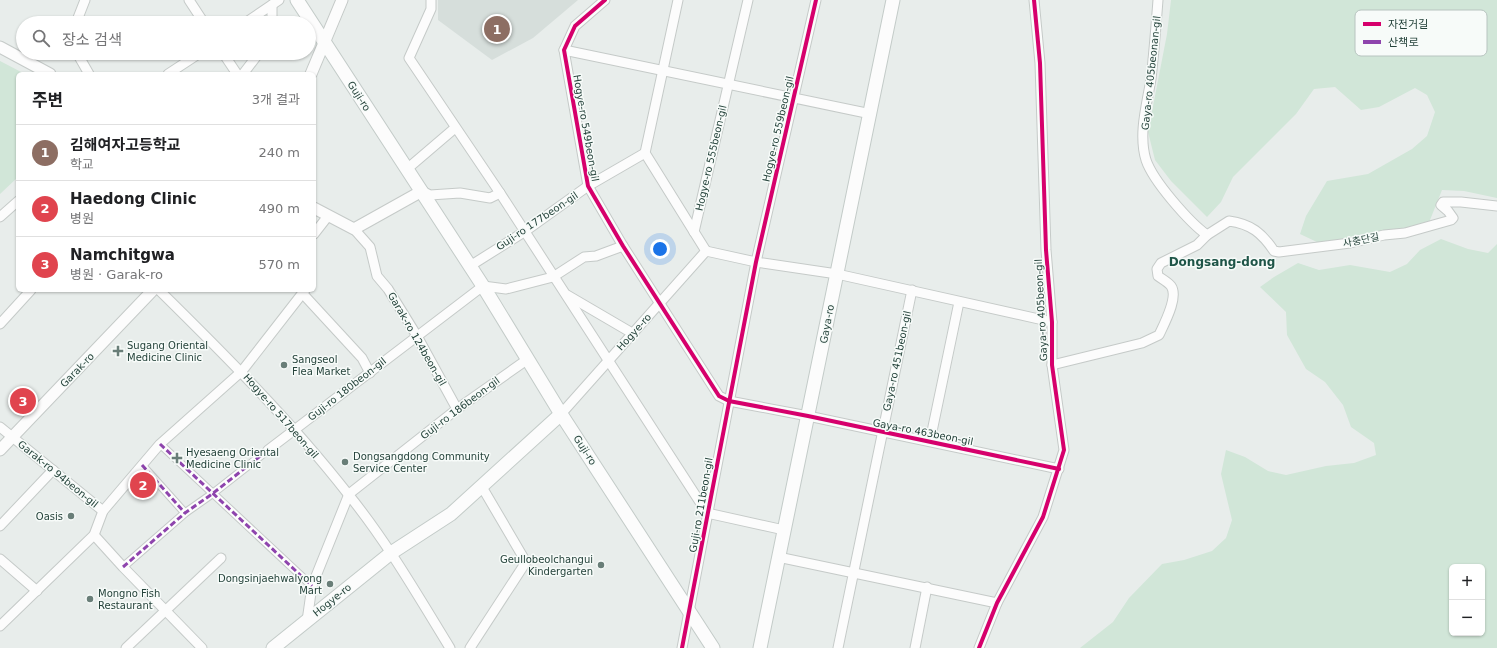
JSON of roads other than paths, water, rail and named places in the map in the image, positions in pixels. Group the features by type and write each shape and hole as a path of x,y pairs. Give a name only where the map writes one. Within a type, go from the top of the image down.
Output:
{"main road":[{"name":"Guji-ro","path":"297,0 308,16"},
{"name":"Gaya-ro","path":"760,648 871,114 893,0"},
{"name":"Guji-ro","path":"316,29 484,286 562,414 713,648"},
{"name":"Hogye-ro","path":"273,648 391,553 451,514 562,414"}],"street":[{"path":"79,16 85,0"},
{"path":"189,0 199,16"},
{"path":"312,72 342,0"},
{"name":"Guji-ro 211beon-gil","path":"431,0 431,9 409,58 500,193 707,513 784,530"},
{"path":"605,0 575,26 564,50 871,114"},
{"path":"645,153 678,0"},
{"name":"Hogye-ro 555beon-gil","path":"694,232 748,0"},
{"name":"Hogye-ro 559beon-gil","path":"756,262 816,0"},
{"name":"Gaya-ro 405beon-gil","path":"979,648 997,603 1043,517 1064,450 1052,365 1052,322 1046,250 1040,63 1034,0"},
{"name":"Gaya-ro 405beonan-gil","path":"1158,0 1151,79 1144,114 1144,142 1146,159 1153,175 1166,193 1207,235"},
{"path":"255,16 276,2"},
{"path":"273,16 276,2"},
{"path":"0,47 16,56"},
{"name":"Hogye-ro 549beon-gil","path":"564,50 588,186 623,246 660,304"},
{"path":"24,60 46,72"},
{"path":"81,60 88,72"},
{"path":"171,72 189,60"},
{"path":"228,60 236,72"},
{"path":"245,72 254,60"},
{"path":"407,169 455,128"},
{"name":"Hogye-ro 555beon-gil","path":"645,153 706,251"},
{"name":"Guji-ro 177beon-gil","path":"470,266 524,232 588,186 645,153"},
{"path":"354,229 422,191 430,195 460,193 490,198 500,193"},
{"name":"사충단길","path":"1207,235 1230,221 1246,224 1267,241 1274,251 1278,252 1350,243 1405,233 1450,220 1453,218 1452,215 1441,205 1443,202 1461,202 1497,206"},
{"path":"0,217 16,204"},
{"name":"Garak-ro 124beon-gil","path":"316,209 354,229 370,247 377,276 388,289 417,336 457,409"},
{"path":"316,231 328,216"},
{"path":"1052,365 1142,343 1159,335 1173,302 1174,296 1172,287 1158,276 1157,269 1161,263 1197,245 1207,235"},
{"path":"484,286 506,289 553,277 584,257 596,256 623,246"},
{"path":"706,251 756,262 837,274 1052,322"},
{"name":"Hogye-ro","path":"562,414 706,251"},
{"name":"Guji-ro 211beon-gil","path":"690,613 707,513 756,262"},
{"name":"Guji-ro 180beon-gil","path":"123,567 185,513 484,286"},
{"name":"Gaya-ro 451beon-gil","path":"882,433 912,290"},
{"path":"0,324 29,292"},
{"name":"Garak-ro","path":"0,450 151,292"},
{"name":"Hogye-ro 517beon-gil","path":"161,292 242,371 294,430 349,494 391,553"},
{"path":"0,626 94,534 103,511 160,444 242,371 304,292 362,358 370,372"},
{"path":"564,294 632,333"},
{"path":"930,441 959,302"},
{"path":"660,304 719,396 729,401 808,416"},
{"name":"Guji-ro 186beon-gil","path":"307,620 312,586 349,494 457,409 528,359"},
{"name":"Gaya-ro 463beon-gil","path":"808,416 882,433 930,441 1059,469"},
{"name":"Garak-ro 94beon-gil","path":"0,427 103,511"},
{"name":"Gaya-ro 463beon-gil","path":"838,648 882,433"},
{"path":"160,444 312,586"},
{"path":"142,465 185,513"},
{"path":"0,526 53,470"},
{"path":"470,648 526,562 482,487"},
{"path":"94,534 123,567 202,648"},
{"path":"391,553 450,648"},
{"path":"778,557 927,587 997,603"},
{"path":"126,648 167,611 221,558"},
{"path":"0,559 36,592"},
{"path":"915,648 927,587"},
{"path":"682,648 690,613"}],"place":[{"name":"김해여자고등학교","path":"497,29"},
{"name":"Sugang Oriental Medicine Clinic","path":"118,351"},
{"name":"Sangseol Flea Market","path":"284,365"},
{"name":"Namchitgwa","path":"23,401"},
{"name":"Hyesaeng Oriental Medicine Clinic","path":"177,458"},
{"name":"Dongsangdong Community Service Center","path":"345,462"},
{"name":"Haedong Clinic","path":"143,485"},
{"name":"Oasis","path":"71,516"},
{"name":"Geullobeolchangui Kindergarten","path":"601,565"},
{"name":"Dongsinjaehwalyong Mart","path":"330,584"},
{"name":"Mongno Fish Restaurant","path":"90,599"}],"district":[{"name":"Dongsang-dong","path":"1222,262"}]}
